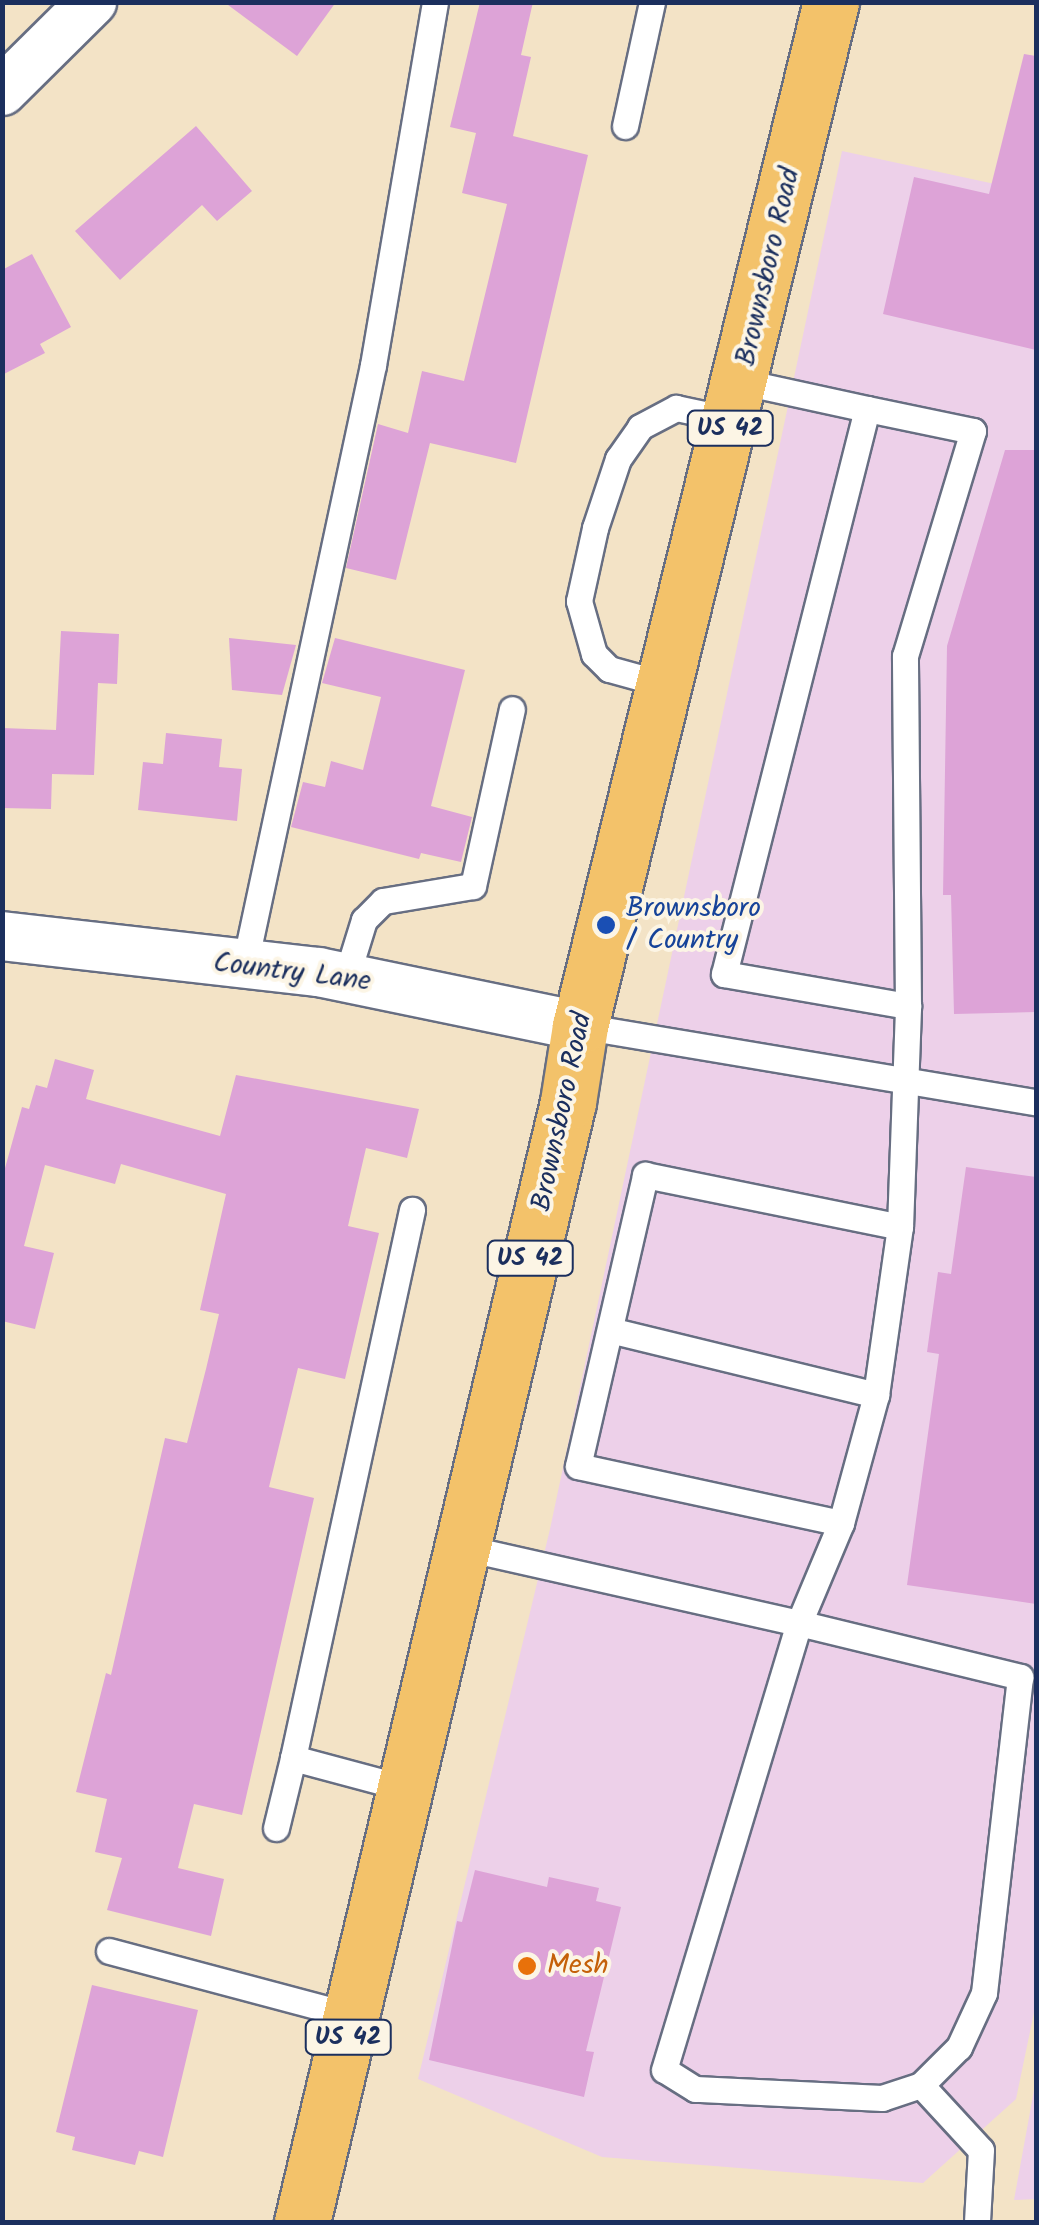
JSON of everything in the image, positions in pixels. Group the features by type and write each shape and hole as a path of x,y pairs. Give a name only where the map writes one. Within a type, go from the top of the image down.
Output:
{"main road":[{"name":"Brownsboro Road","path":"302,2222 568,1102 580,1026 737,401 831,2"}],"street":[{"path":"2,92 92,2"},
{"name":"Country Lane","path":"2,936 62,938 244,968 346,978 580,1026"}],"lane":[{"path":"244,968 373,366 436,2"},
{"path":"626,126 652,2"},
{"path":"461,1548 800,1623 1020,1678 984,1993 959,2047 921,2085 882,2098 695,2089 664,2070 800,1623 841,1523 876,1395 900,1227 908,1006 906,656 973,431 867,409 737,401 676,408 640,427 618,459 594,528 579,601 594,654 609,669 666,685"},
{"path":"867,409 724,974 908,1006"},
{"path":"346,978 364,920 384,901 473,886 512,709"},
{"path":"580,1026 1036,1102"},
{"path":"841,1523 578,1466 645,1175 900,1227"},
{"path":"276,1828 412,1210"},
{"path":"610,1330 876,1395"},
{"path":"293,1758 406,1788"},
{"path":"109,1952 353,2016"},
{"path":"921,2085 981,2150 977,2222"}],"shaded area":[{"path":"842,151 1036,193 1036,2003 1016,2099 923,2183 602,2157 418,2079 550,1529"},
{"path":"1036,2079 1036,2199 1014,2200"}],"building":[{"path":"224,2 336,2 297,56"},
{"path":"480,2 533,2 521,55 531,57 513,136 588,155 516,463 430,443 396,580 346,568 378,424 408,433 422,371 464,381 507,204 462,193 476,133 450,127"},
{"path":"1024,54 1036,56 1036,350 883,314 914,177 989,194"},
{"path":"196,126 252,191 217,221 202,205 120,280 75,231"},
{"path":"32,254 71,327 40,344 45,353 2,375 2,270"},
{"path":"1005,450 1036,450 1036,1012 954,1014 951,895 943,895 947,646"},
{"path":"61,631 119,634 117,684 98,683 94,775 52,774 51,809 2,808 2,728 56,730"},
{"path":"229,638 296,645 282,695 232,690"},
{"path":"335,638 465,670 431,806 472,817 461,862 421,853 419,859 291,827 303,782 325,787 331,761 363,770 381,697 322,683"},
{"path":"166,733 222,739 219,767 242,769 237,821 138,810 143,762 163,764"},
{"path":"55,1059 94,1070 86,1099 220,1136 236,1075 419,1109 407,1158 366,1148 348,1226 379,1233 345,1379 298,1368 269,1487 314,1498 242,1815 194,1804 178,1868 224,1879 211,1936 107,1910 122,1858 95,1852 107,1799 76,1792 106,1673 111,1675 165,1438 187,1443 206,1369 219,1314 200,1310 226,1194 121,1164 115,1184 45,1165 24,1246 54,1253 35,1329 2,1321 2,1179 22,1107 29,1109 36,1085 47,1088"},
{"path":"966,1167 1036,1177 1036,1604 907,1585 939,1354 927,1352 938,1272 951,1274"},
{"name":"Mesh","path":"475,1870 547,1887 549,1877 599,1888 596,1901 621,1907 586,2051 594,2052 584,2097 429,2060 457,1921 462,1922"},
{"path":"92,1985 198,2010 163,2157 139,2151 135,2165 72,2150 75,2137 56,2132"}],"place":[{"name":"Brownsboro / Country","path":"606,925"},
{"name":"Mesh","path":"527,1966"}]}
